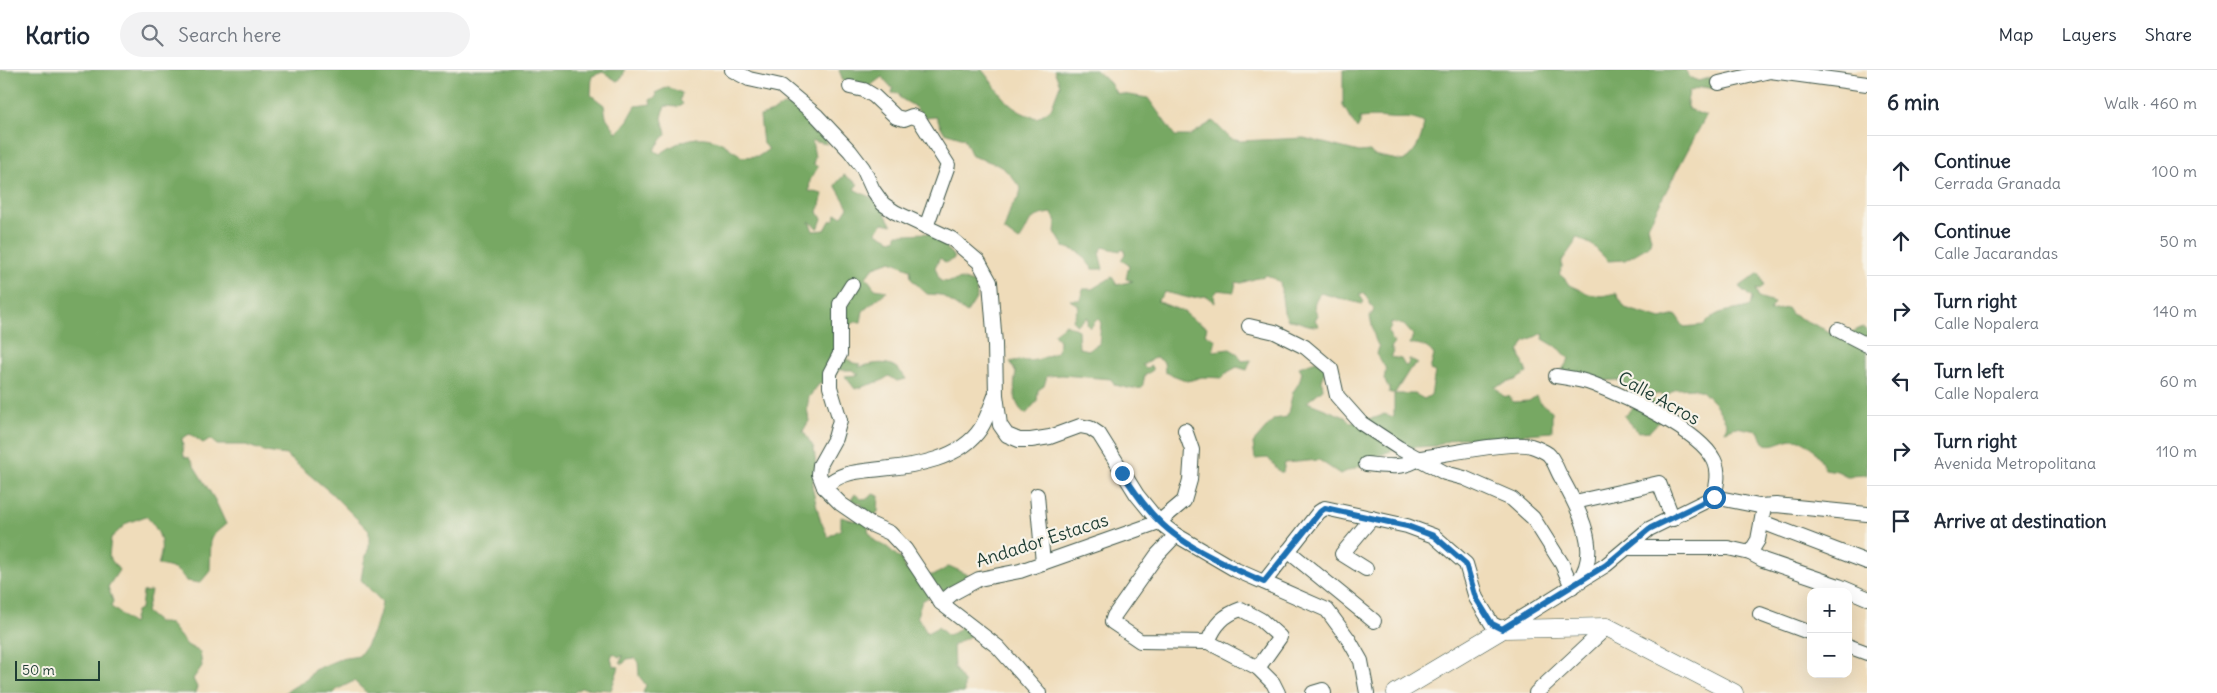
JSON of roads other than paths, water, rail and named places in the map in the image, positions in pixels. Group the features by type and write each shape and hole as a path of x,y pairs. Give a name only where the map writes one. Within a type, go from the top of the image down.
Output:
{"street":[{"path":"732,70 749,79 781,86 817,116 844,145 863,168 872,190 883,204 895,212 952,239 979,262 990,282 994,328 996,395 1000,425 1007,434 1019,440 1031,440 1050,437 1080,426 1090,428 1099,434 1122,473 1159,522 1176,535 1236,570 1327,610 1361,661 1367,693"},
{"path":"1719,83 1770,71 1867,84"},
{"path":"850,87 864,90 874,96 896,117 904,119 912,116 919,119 942,153 948,165 926,226"},
{"path":"852,285 840,304 840,354 830,373 830,387 840,420 835,438 820,465 819,474 824,487 840,504 870,524 890,533 905,549 941,603 998,647 1038,693"},
{"path":"1256,327 1305,346 1331,369 1338,396 1361,423 1399,448 1446,473 1464,478 1512,499 1533,518 1562,564 1572,587"},
{"path":"1838,330 1867,345"},
{"name":"Calle Acros","path":"1556,376 1591,383 1625,396 1689,433 1714,460 1718,478 1714,497"},
{"path":"824,487 837,476 866,470 914,466 932,461 967,444 981,428 996,395"},
{"path":"1159,522 1184,501 1190,480 1192,450 1186,430"},
{"path":"1366,464 1399,467 1411,464 1420,458 1497,447 1530,445 1549,454 1575,502 1588,543 1585,572 1572,587"},
{"path":"1575,502 1659,484 1673,519"},
{"path":"1037,494 1043,563"},
{"path":"1396,693 1544,602 1572,587 1628,548 1649,529 1673,519 1714,497 1759,506 1776,505 1867,514"},
{"path":"1750,552 1758,540 1762,522 1763,513 1759,506"},
{"path":"1264,582 1325,508 1407,526 1434,536 1466,564 1476,598 1492,624 1502,629 1607,627 1734,693"},
{"path":"1366,569 1342,554 1372,518"},
{"name":"Andador Estacas","path":"941,603 953,593 979,579 1020,571 1159,522"},
{"path":"1762,522 1867,562"},
{"path":"1176,535 1152,563 1114,616 1112,622 1140,641 1208,642 1258,668 1273,683 1278,693"},
{"path":"1628,548 1728,548 1750,552 1762,560 1839,586 1867,598"},
{"path":"1288,551 1374,621"},
{"path":"1334,619 1354,604"},
{"path":"1208,642 1212,632 1226,614 1241,609 1261,620 1280,637 1258,668"},
{"path":"1760,614 1807,632"},
{"path":"1536,693 1607,627"},
{"path":"1852,647 1867,653"},
{"path":"1313,693 1322,690 1324,693"}]}
